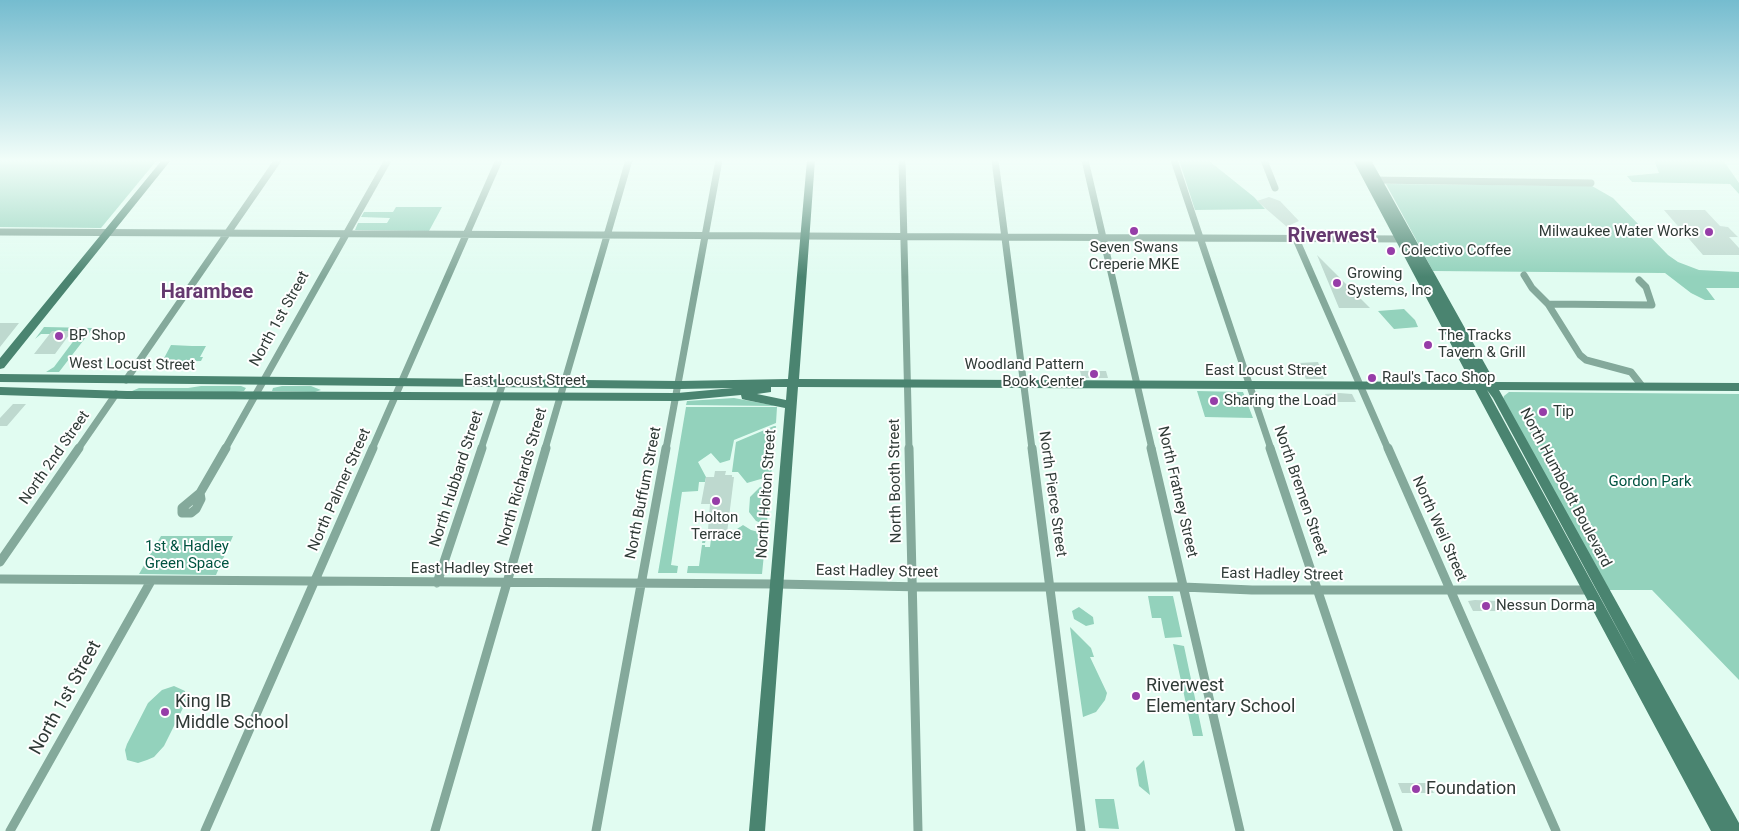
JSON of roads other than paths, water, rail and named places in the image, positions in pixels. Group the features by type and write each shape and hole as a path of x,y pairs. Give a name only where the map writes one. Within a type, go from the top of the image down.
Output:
{"main road":[{"path":"0,365 136,199"},
{"name":"North Holton Street","path":"757,831 807,199"},
{"name":"North Humboldt Boulevard","path":"1382,199 1596,590 1735,831"},
{"name":"West Locust Street","path":"0,378 263,381"},
{"path":"48,392 58,389 109,389 126,380"},
{"path":"116,394 132,387 188,386 212,381"},
{"name":"East Locust Street","path":"263,381 565,384 1739,387"},
{"name":"East Locust Street","path":"255,394 677,398 781,388 792,384"},
{"name":"West Locust Street","path":"0,391 116,394 255,394"},
{"path":"730,393 791,405"},
{"path":"1596,590 1719,831"}],"street":[{"path":"126,380 252,199"},
{"name":"North 1st Street","path":"200,493 366,199"},
{"name":"North Palmer Street","path":"205,831 482,199"},
{"name":"North Richards Street","path":"435,831 562,396 617,199"},
{"name":"North Buffum Street","path":"596,831 677,398 712,199"},
{"name":"North Booth Street","path":"903,199 918,831"},
{"name":"North Pierce Street","path":"1000,199 1081,831"},
{"name":"North Fratney Street","path":"1094,199 1240,831"},
{"name":"North Bremen Street","path":"1187,199 1398,831"},
{"path":"0,232 466,236 1404,239"},
{"name":"North Weil Street","path":"1296,239 1556,831"},
{"path":"1524,275 1532,288 1548,304 1580,356 1586,360 1631,372 1642,386"},
{"path":"1548,304 1652,305 1646,287 1639,280"},
{"name":"North Hubbard Street","path":"437,583 503,383"},
{"name":"North 2nd Street","path":"0,562 116,394"},
{"name":"East Hadley Street","path":"0,579 506,584 777,584 912,587 1183,587 1319,590 1596,590"},
{"name":"North 1st Street","path":"10,831 151,581"}],"place":[{"name":"Seven Swans Creperie MKE","path":"1134,231"},
{"name":"Milwaukee Water Works","path":"1709,232"},
{"name":"Colectivo Coffee","path":"1391,251"},
{"name":"Growing Systems, Inc","path":"1337,283"},
{"name":"BP Shop","path":"59,336"},
{"name":"The Tracks Tavern & Grill","path":"1428,345"},
{"name":"Woodland Pattern Book Center","path":"1094,374"},
{"name":"Raul's Taco Shop","path":"1372,378"},
{"name":"Sharing the Load","path":"1214,401"},
{"name":"Tip","path":"1543,412"},
{"name":"Holton Terrace","path":"716,501"},
{"name":"Nessun Dorma","path":"1486,606"},
{"name":"Riverwest Elementary School","path":"1136,696"},
{"name":"King IB Middle School","path":"165,712"},
{"name":"Foundation","path":"1416,789"}],"district":[{"name":"Riverwest","path":"1332,237"},
{"name":"Harambee","path":"207,293"}],"park label":[{"name":"Gordon Park","path":"1650,482"},
{"name":"1st & Hadley Green Space","path":"187,556"}]}
